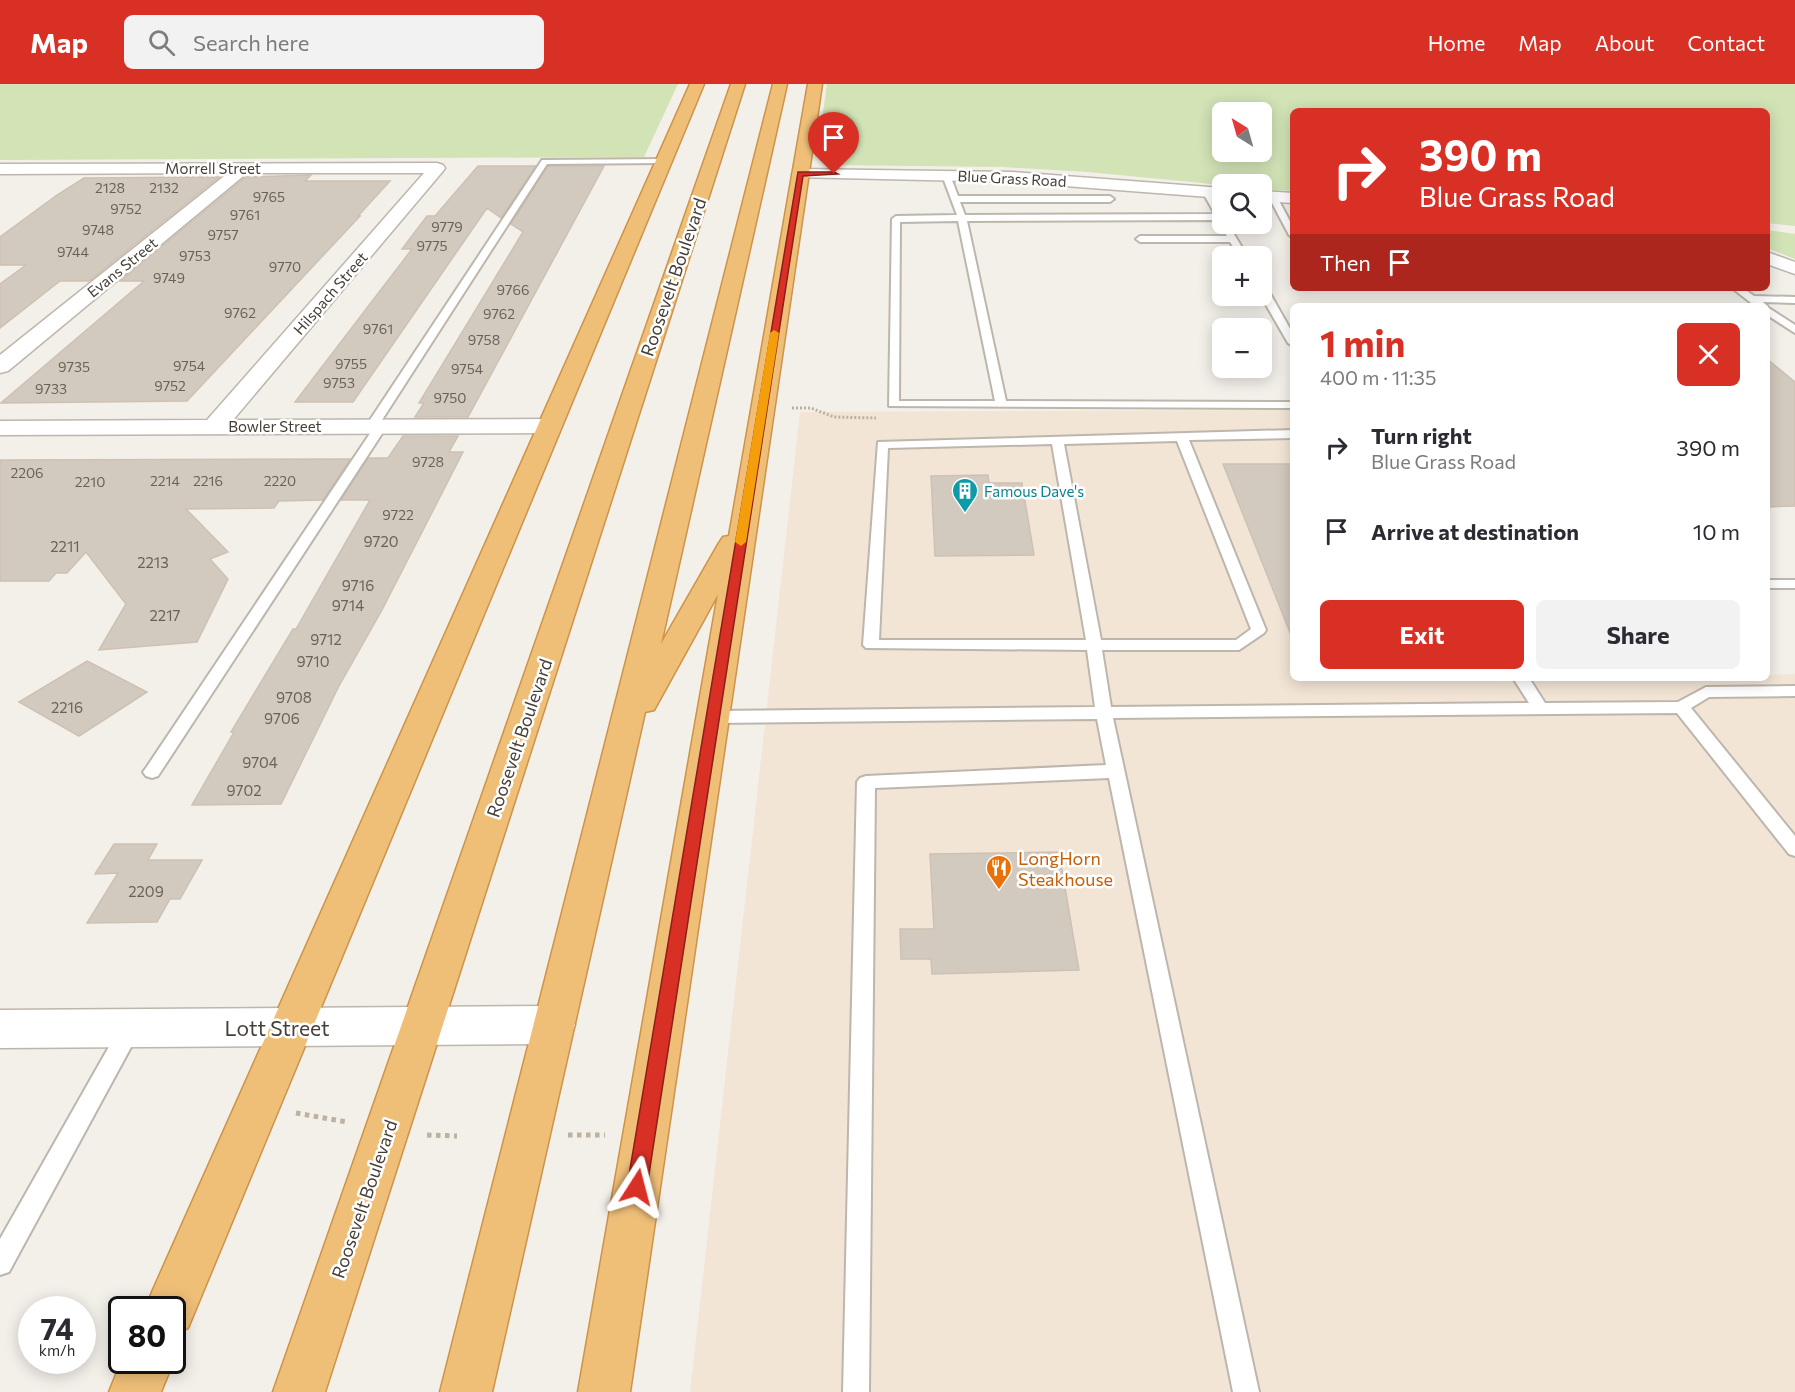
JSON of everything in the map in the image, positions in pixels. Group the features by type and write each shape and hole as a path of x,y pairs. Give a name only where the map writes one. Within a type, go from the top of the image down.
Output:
{"highway":[{"path":"176,1296 697,84"},
{"name":"Roosevelt Boulevard","path":"299,1392 738,84"},
{"path":"466,1392 780,84"},
{"path":"604,1392 814,84"},
{"path":"623,738 744,523"},
{"path":"135,1392 142,1374"}],"street":[{"name":"Evans Street","path":"0,366 244,168"},
{"name":"Morrell Street","path":"0,169 426,168"},
{"name":"Hilspach Street","path":"215,426 437,168 426,168"},
{"name":"Blue Grass Road","path":"800,174 946,175 1060,180 1212,192"},
{"path":"1272,196 1290,198"},
{"path":"1770,259 1795,268"},
{"name":"Bowler Street","path":"0,428 550,426"},
{"name":"Lott Street","path":"0,1029 554,1025"}],"lane":[{"path":"152,772 545,162 663,161"},
{"path":"946,175 962,218 1001,404"},
{"path":"955,199 1110,199"},
{"path":"1272,204 1290,230"},
{"path":"1212,220 896,219 892,404 1290,405"},
{"path":"1231,234 1237,246"},
{"path":"1140,239 1233,238"},
{"path":"1741,291 1758,303"},
{"path":"1752,299 1795,300"},
{"path":"1272,306 1290,338"},
{"path":"1770,312 1795,330"},
{"path":"1182,437 1258,630 1239,645 871,645 882,445 1290,434"},
{"path":"1057,441 1104,712 1246,1392"},
{"path":"1770,584 1795,584"},
{"path":"1523,681 1540,708"},
{"path":"711,717 1681,707 1706,692 1795,691"},
{"path":"1681,707 1795,849"},
{"path":"856,1392 866,782 1117,771"},
{"path":"0,1263 130,1028"}],"path":[{"path":"786,408 811,408 834,417 878,418"},
{"path":"296,1113 348,1122"},
{"path":"424,1135 457,1136"},
{"path":"568,1135 609,1135"}],"shaded area":[{"path":"1290,410 1290,681 1770,681 1770,675 1795,674 1795,1392 690,1392 800,412"}],"green space":[{"path":"0,84 678,84 644,157 0,160"},
{"path":"827,84 1795,84 1795,226 1770,223 1770,108 1290,108 1290,191 1272,190 1272,174 1212,174 1212,184 1088,172 1003,167 831,165 820,161 817,155"},
{"path":"1770,230 1795,234 1795,259 1770,249"}],"building":[{"path":"478,166 536,166 501,218 487,208 353,402 295,402 412,249 402,249 427,216 435,216"},
{"path":"548,166 604,166 468,417 415,417 424,403 419,403 523,232 511,224"},
{"path":"311,175 305,181 390,181 187,401 1,403 144,281 120,281 246,177"},
{"path":"219,177 89,281 60,281 0,328 0,284 26,265 0,265 0,237 57,195 84,178"},
{"path":"1770,361 1795,382 1795,506 1770,507"},
{"path":"403,436 458,436 449,452 463,452 382,610 339,686 281,804 192,805 234,732 231,732 293,629 296,629 370,500 341,500 368,458 388,458"},
{"path":"350,459 323,500 279,501 274,508 186,509 228,552 210,559 228,579 197,642 99,650 126,604 86,552 67,573 56,573 49,581 0,581 0,460"},
{"path":"1223,464 1290,464 1290,632"},
{"name":"Famous Dave's","path":"988,475 989,483 1022,483 1034,555 935,556 931,476"},
{"path":"87,661 147,692 79,736 19,702"},
{"path":"114,844 157,844 148,860 202,860 180,899 170,899 157,922 87,923 118,873 95,874"},
{"name":"LongHorn Steakhouse","path":"1059,852 1079,970 932,974 931,959 901,959 900,929 934,929 930,854"}],"slow traffic":[{"path":"741,542 774,333"}],"place":[{"name":"Famous Dave's","path":"965,514"},
{"name":"LongHorn Steakhouse","path":"999,891"}],"route":[{"path":"637,1187 800,174 834,174"}]}
